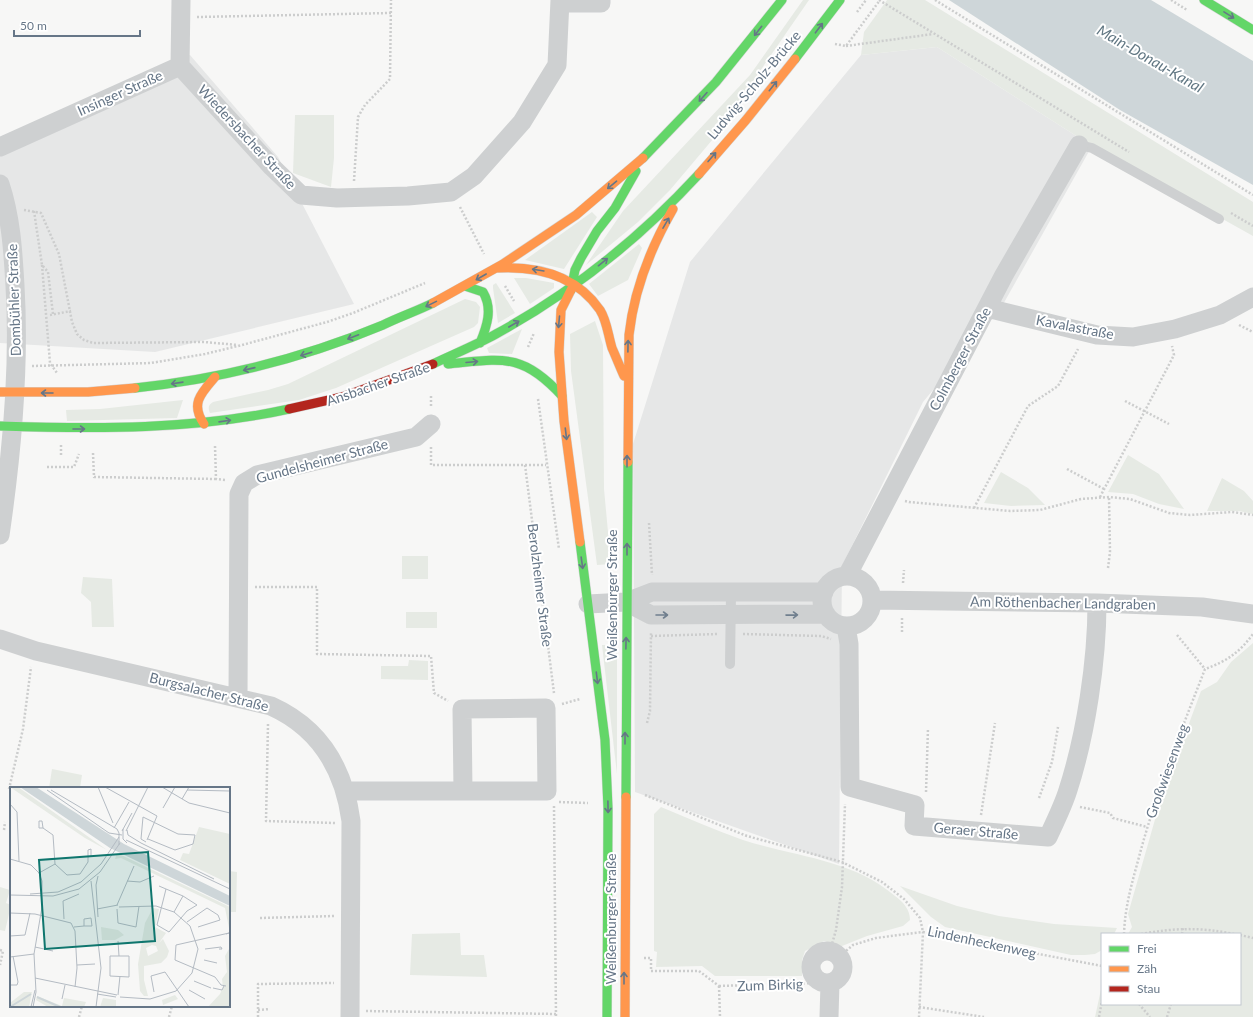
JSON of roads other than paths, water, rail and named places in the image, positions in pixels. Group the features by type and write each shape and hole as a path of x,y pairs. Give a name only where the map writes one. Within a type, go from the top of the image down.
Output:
{"main road":[{"path":"8,393 121,390 215,376 282,361 329,347 391,322 465,286 497,268 573,216 642,159 704,96 782,0"},
{"name":"Ludwig-Scholz-Brücke","path":"687,186 749,116 840,0"},
{"path":"1204,0 1253,30"},
{"path":"572,286 575,270 580,258 615,208 642,159"},
{"name":"Ansbacher Straße","path":"6,427 133,428 204,424 303,408 348,396 434,365 480,343 524,318 572,286 642,230 687,186"},
{"name":"Weißenburger Straße","path":"625,1017 626,602 629,335 635,294 650,250 687,186"},
{"path":"497,268 514,267 547,271 558,275 572,286 585,293 600,310 606,323 612,347 628,385"},
{"path":"465,286 483,292 488,301 488,324 480,343"},
{"name":"Weißenburger Straße","path":"572,286 561,310 559,319 559,352 562,396 602,720 608,785 607,1017"},
{"path":"434,365 496,359 520,362 534,368 543,375 562,396"},
{"path":"204,424 198,417 196,408 202,392 215,376"}],"street":[{"path":"560,2 600,3 600,0"},
{"name":"Wiedersbacher Straße","path":"180,66 272,167 301,194 337,198 353,198 451,192 474,176 522,122 557,65 560,2"},
{"name":"Insinger Straße","path":"0,147 180,66 181,9"},
{"name":"Colmberger Straße","path":"847,576 1004,274 1079,145"},
{"name":"Dombühler Straße","path":"0,184 13,245 16,307 17,365 8,393"},
{"name":"Kavalastraße","path":"987,308 1087,332 1133,337 1168,330 1220,315 1253,297"},
{"path":"0,535 8,393"},
{"name":"Gundelsheimer Straße","path":"238,698 239,494 244,483 257,475 416,436 431,424"},
{"path":"847,576 853,577 864,583 868,588 872,600 872,607 865,619 853,625 846,626 838,624 826,614 822,600 824,592 833,581 847,576"},
{"path":"588,604 626,602 652,592 824,592"},
{"name":"Am Röthenbacher Landgraben","path":"872,600 1097,603 1202,607 1253,614"},
{"path":"626,602 652,615 731,625 826,614"},
{"name":"Geraer Straße","path":"846,626 849,644 850,787 916,805 914,826 1048,837 1064,804 1074,768 1085,715 1097,631 1097,603"},
{"name":"Burgsalacher Straße","path":"0,639 36,651 271,706 295,719 318,741 332,761 346,791 351,821 350,1014"},
{"path":"346,791 463,792 547,791 546,708 462,709 463,792"},
{"name":"Zum Birkig","path":"825,982 835,981 842,972 843,967 835,954 820,952 816,955 811,965 813,974 825,982 829,1017"}],"lane":[{"path":"1079,145 1092,148 1219,219"},
{"path":"730,664 731,593"}],"water":[{"name":"Main-Donau-Kanal","path":"949,0 1151,0 1253,61 1253,185 1120,110"}]}
